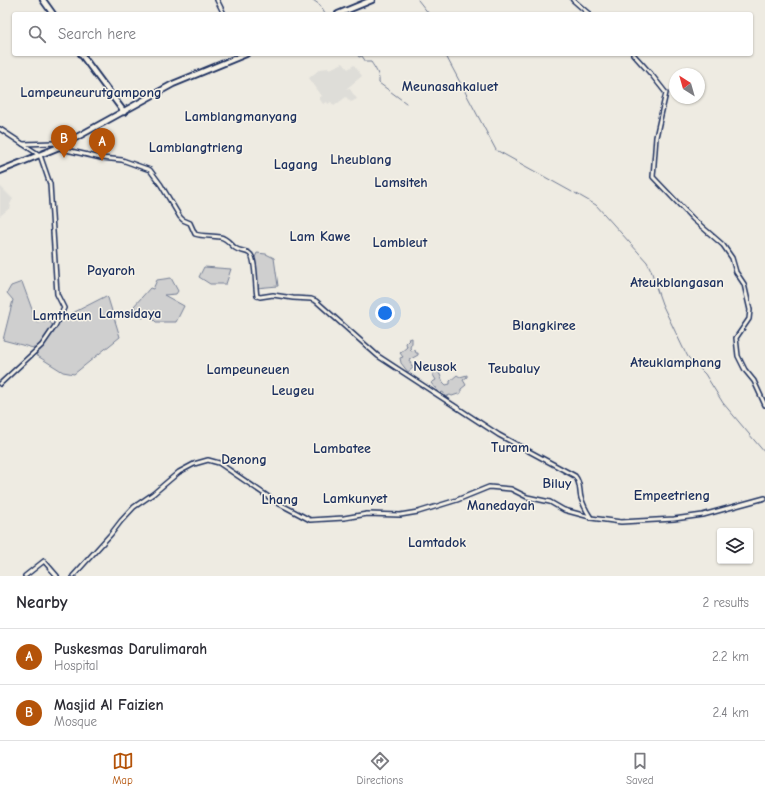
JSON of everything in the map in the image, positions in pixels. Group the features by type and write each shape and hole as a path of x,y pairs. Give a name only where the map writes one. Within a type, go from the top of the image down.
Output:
{"highway":[{"path":"42,0 51,12"},
{"path":"343,12 372,0"},
{"path":"348,12 376,0"},
{"path":"83,56 124,110"},
{"path":"0,170 58,146 173,84 237,56"}],"street":[{"path":"216,0 223,12"},
{"path":"573,0 587,12"},
{"path":"634,56 652,74 666,93 663,113 657,134 653,177 693,219 723,245 732,258 736,272 744,285 750,310 749,319 736,338 738,356 745,370 754,381 765,405"},
{"path":"0,130 38,154 50,184 57,294 64,308 55,326 42,345 0,384"},
{"path":"23,144 54,143 62,149 101,158 122,160 150,170 161,185 180,217 190,223 195,234 207,237 223,238 229,241 237,250 250,253 254,261 253,268 257,296 274,295 311,299 316,301 374,354 499,435 575,476 578,480 581,498 590,517"},
{"path":"73,576 130,511 178,472 187,467 208,460 219,463 276,502 310,520 340,519 367,514 395,515 418,512 457,500 489,487 511,489 527,497 550,502 565,510 615,522 658,521 696,516 765,498"},
{"path":"25,576 44,561 57,576"}],"shaded area":[{"path":"343,63 348,69 354,65 362,76 346,89 349,88 357,99 351,102 346,97 334,106 331,102 328,104 327,102 323,104 319,98 322,96 309,78 320,69 330,69"},
{"path":"0,186 13,199 10,204 11,207 0,216"},
{"path":"257,253 266,254 274,258 278,286 256,288 253,262"},
{"path":"204,267 231,269 226,284 210,284 199,277"},
{"path":"171,278 178,291 176,294 164,295 184,306 176,322 156,322 149,315 142,318 134,306 150,288 153,289 157,280"},
{"path":"22,282 37,323 49,321 53,326 37,349 3,340 13,300 7,293 11,286"},
{"path":"106,296 108,298 120,337 74,374 63,372 36,355 61,319"},
{"path":"412,338 410,347 411,351 415,350 418,355 409,360 413,368 408,372 401,363 400,358 403,357 400,353 407,347 406,343 409,340 408,339"},
{"path":"438,370 443,382 446,385 450,384 450,381 457,375 460,377 467,375 467,377 463,380 466,385 461,389 461,393 445,397 444,393 442,392 439,395 437,393 436,387 435,388 431,383 436,380 433,375 433,371"}],"waterway":[{"path":"313,0 320,5 324,12"},
{"path":"418,0 427,12"},
{"path":"358,56 362,56"},
{"path":"362,56 366,62 371,62 376,69 379,83 406,103"},
{"path":"446,56 496,150"},
{"path":"498,151 572,192"},
{"path":"575,193 596,205 647,262 656,286"},
{"path":"656,287 662,304 685,352"},
{"path":"686,353 688,357 705,374 723,403 765,453"}],"place":[{"name":"Masjid Al Faizien","path":"64,158"},
{"name":"Puskesmas Darulimarah","path":"102,161"}],"district":[{"name":"Meunasahkaluet","path":"450,86"},
{"name":"Lampeuneurutgampong","path":"91,92"},
{"name":"Lamblangmanyang","path":"241,116"},
{"name":"Lamblangtrieng","path":"196,147"},
{"name":"Lheublang","path":"361,159"},
{"name":"Lagang","path":"296,164"},
{"name":"Lamsiteh","path":"401,182"},
{"name":"Lam Kawe","path":"320,236"},
{"name":"Lambleut","path":"400,242"},
{"name":"Payaroh","path":"111,270"},
{"name":"Ateukblangasan","path":"677,282"},
{"name":"Lamsidaya","path":"130,313"},
{"name":"Lamtheun","path":"62,315"},
{"name":"Blangkiree","path":"544,325"},
{"name":"Ateuklamphang","path":"676,362"},
{"name":"Neusok","path":"435,366"},
{"name":"Teubaluy","path":"514,368"},
{"name":"Lampeuneuen","path":"248,369"},
{"name":"Leugeu","path":"293,390"},
{"name":"Turam","path":"510,447"},
{"name":"Lambatee","path":"342,448"},
{"name":"Denong","path":"244,459"},
{"name":"Biluy","path":"557,483"},
{"name":"Empeetrieng","path":"672,495"},
{"name":"Lamkunyet","path":"355,498"},
{"name":"Lhang","path":"280,499"},
{"name":"Manedayah","path":"501,505"},
{"name":"Lamtadok","path":"437,542"}]}
